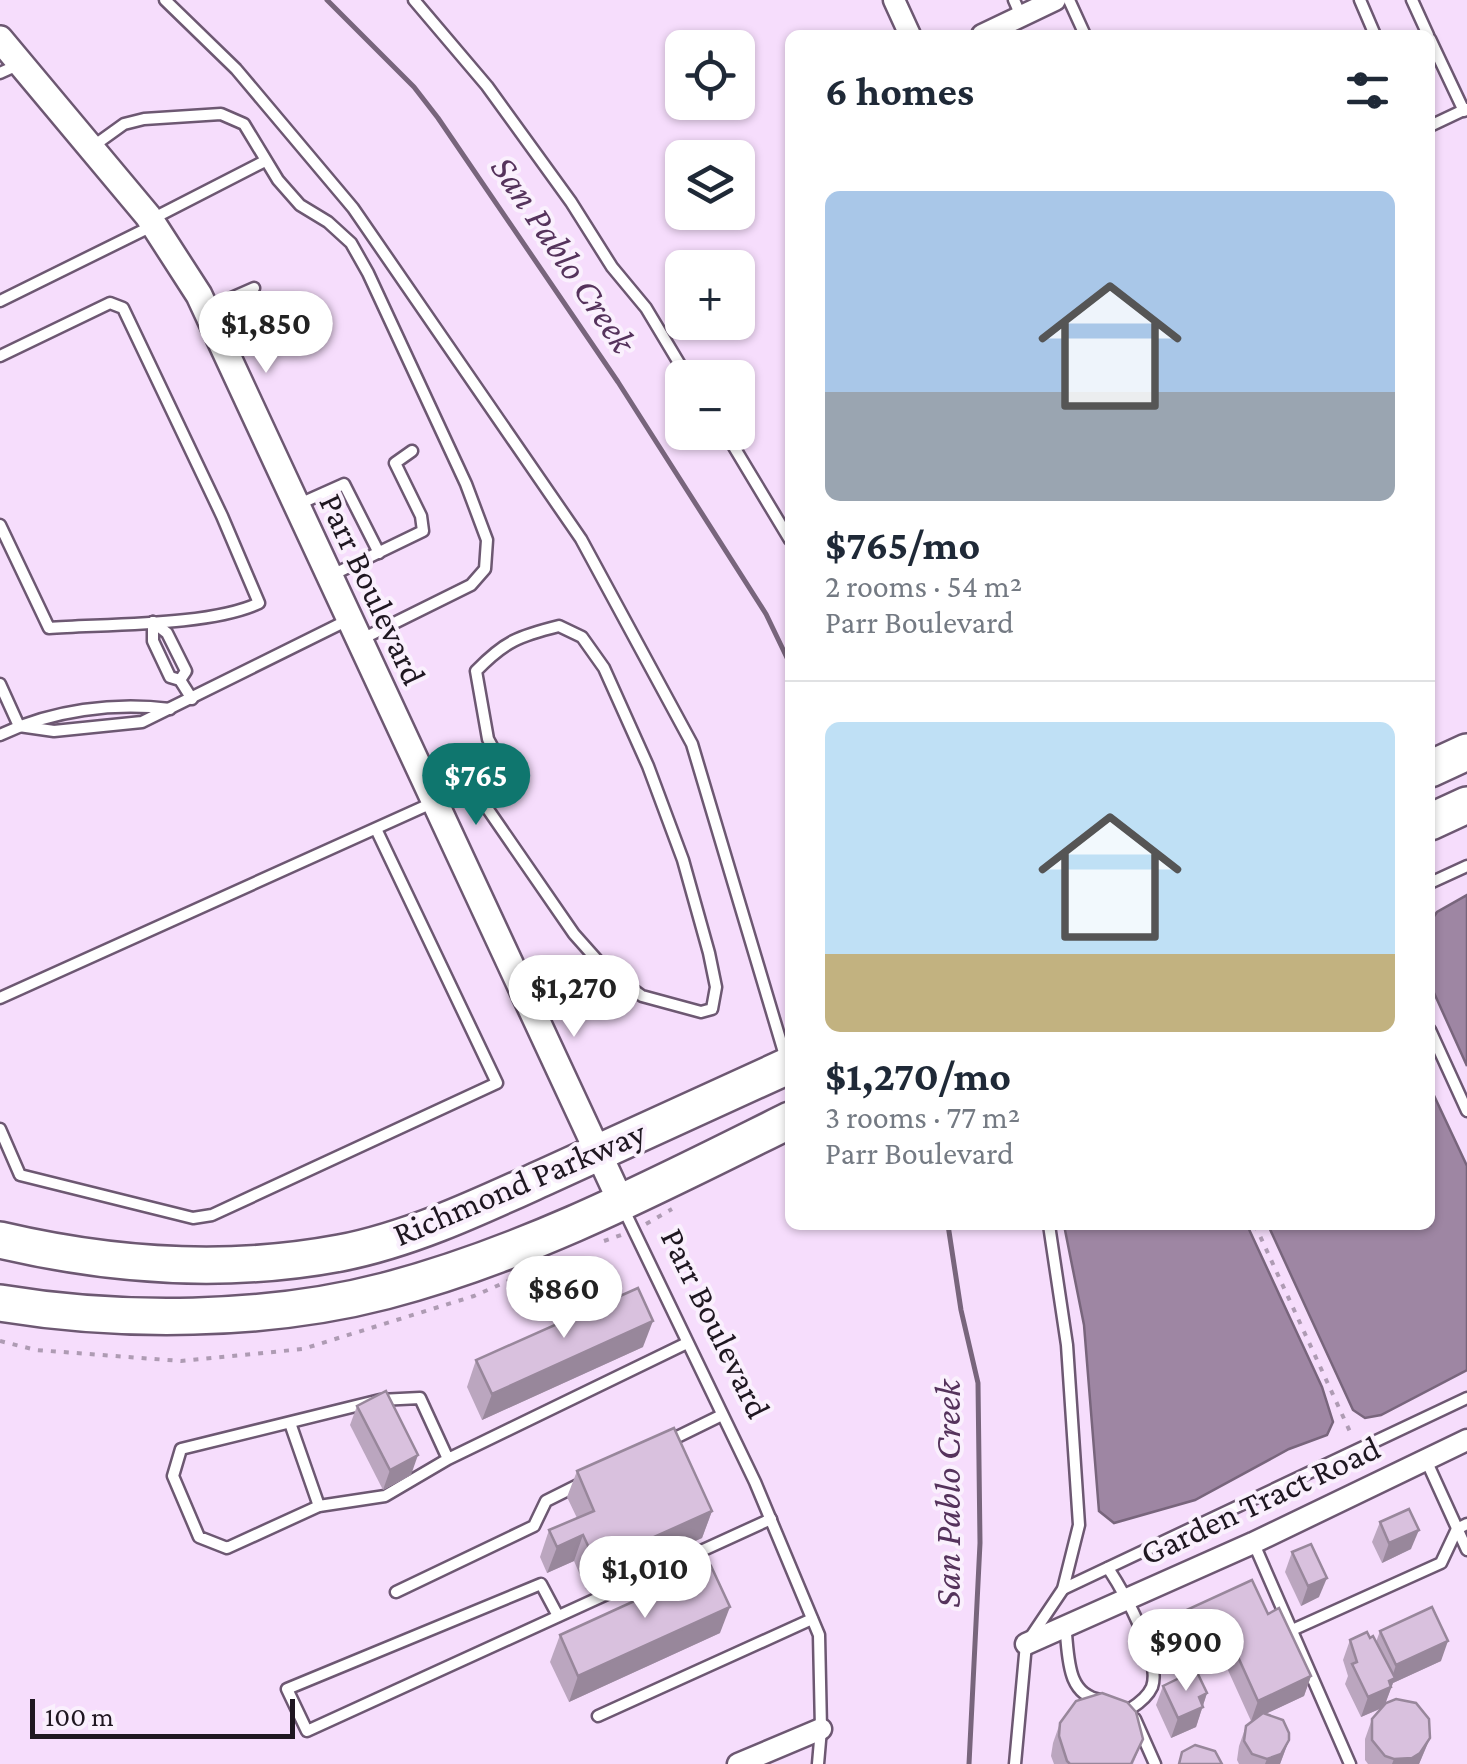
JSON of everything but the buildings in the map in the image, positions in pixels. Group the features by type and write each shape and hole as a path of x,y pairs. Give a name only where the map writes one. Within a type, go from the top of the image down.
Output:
{"highway":[{"path":"1435,767 1467,752"},
{"path":"1435,820 1467,806"},
{"name":"Richmond Parkway","path":"0,1240 72,1255 174,1265 239,1264 327,1254 392,1238 464,1213 785,1067"},
{"name":"Richmond Parkway","path":"0,1303 112,1316 299,1309 384,1292 483,1260 622,1204 785,1122"}],"street":[{"path":"894,0 908,30"},
{"path":"988,30 1017,8 1054,0"},
{"name":"Parr Boulevard","path":"0,39 10,68 92,148 153,222 206,310 622,1204"},
{"name":"Garden Tract Road","path":"1026,1644 1126,1596 1254,1543 1467,1440"},
{"path":"738,1764 821,1729"}],"lane":[{"path":"165,0 236,69 354,208 582,539 692,744 785,1051"},
{"path":"414,0 487,86 571,202 612,267 646,308 677,360"},
{"path":"1069,0 1083,30"},
{"path":"1360,0 1373,30"},
{"path":"1412,0 1426,30"},
{"path":"1435,49 1465,110 1435,124"},
{"path":"19,726 54,731 142,722 354,630 471,585 485,569 488,540 466,484 352,243 300,205 265,161 244,124 221,114 144,119 124,124 92,148"},
{"path":"0,300 265,161"},
{"path":"206,310 254,288"},
{"path":"0,356 110,302 123,308 259,603 242,611 153,622 49,628 0,526"},
{"path":"736,450 785,532"},
{"path":"329,576 422,532 421,516 394,463 412,451"},
{"path":"296,505 344,484 379,552"},
{"path":"153,622 152,642 170,678 180,680 192,699"},
{"path":"0,998 376,828 429,792 458,786 485,805 574,934 606,970 642,996 701,1012 712,1008 716,987 709,953 683,860 648,766 604,668 582,637 560,626 526,634 499,648 476,672 488,739 511,781 485,805"},
{"path":"0,684 19,726"},
{"path":"0,735 53,716 137,705 171,710"},
{"path":"0,1130 20,1176 193,1218 212,1215 497,1083 376,828"},
{"path":"1435,882 1467,866"},
{"path":"1435,1041 1467,1111"},
{"name":"Parr Boulevard","path":"622,1204 771,1519 819,1635 818,1764"},
{"path":"1015,1764 1026,1644 1062,1589 1079,1525 1067,1345 1050,1230"},
{"path":"448,1459 420,1398 380,1400 181,1449 173,1476 199,1537 228,1548 320,1506 384,1496 448,1459 688,1343"},
{"path":"1062,1589 1467,1398"},
{"path":"652,1449 722,1415"},
{"path":"290,1422 320,1506"},
{"path":"1425,1459 1462,1526 1467,1550"},
{"path":"396,1592 534,1526 546,1501 598,1475"},
{"path":"558,1616 541,1584 288,1688 307,1732 771,1519"},
{"path":"1290,1631 1441,1563 1462,1526"},
{"path":"1254,1543 1350,1764"},
{"path":"1108,1568 1126,1596 1153,1675 1152,1688 1130,1709"},
{"path":"598,1716 812,1618"},
{"path":"1066,1625 1073,1683 1093,1699 1130,1709 1155,1764"}],"path":[{"path":"1256,1230 1358,1449"}],"shaded area":[{"path":"1467,895 1467,1066 1435,995 1437,912"},
{"path":"1435,1098 1467,1166 1467,1370 1381,1415 1365,1418 1353,1410 1270,1230 1435,1230"},
{"path":"1065,1230 1249,1230 1322,1387 1333,1422 1327,1435 1289,1449 1195,1500 1114,1523 1099,1511 1084,1325"}],"waterway":[{"name":"San Pablo Creek","path":"327,0 414,87 438,118 618,382 766,614 785,654"},
{"name":"San Pablo Creek","path":"949,1230 978,1383 980,1543 969,1764"}]}
